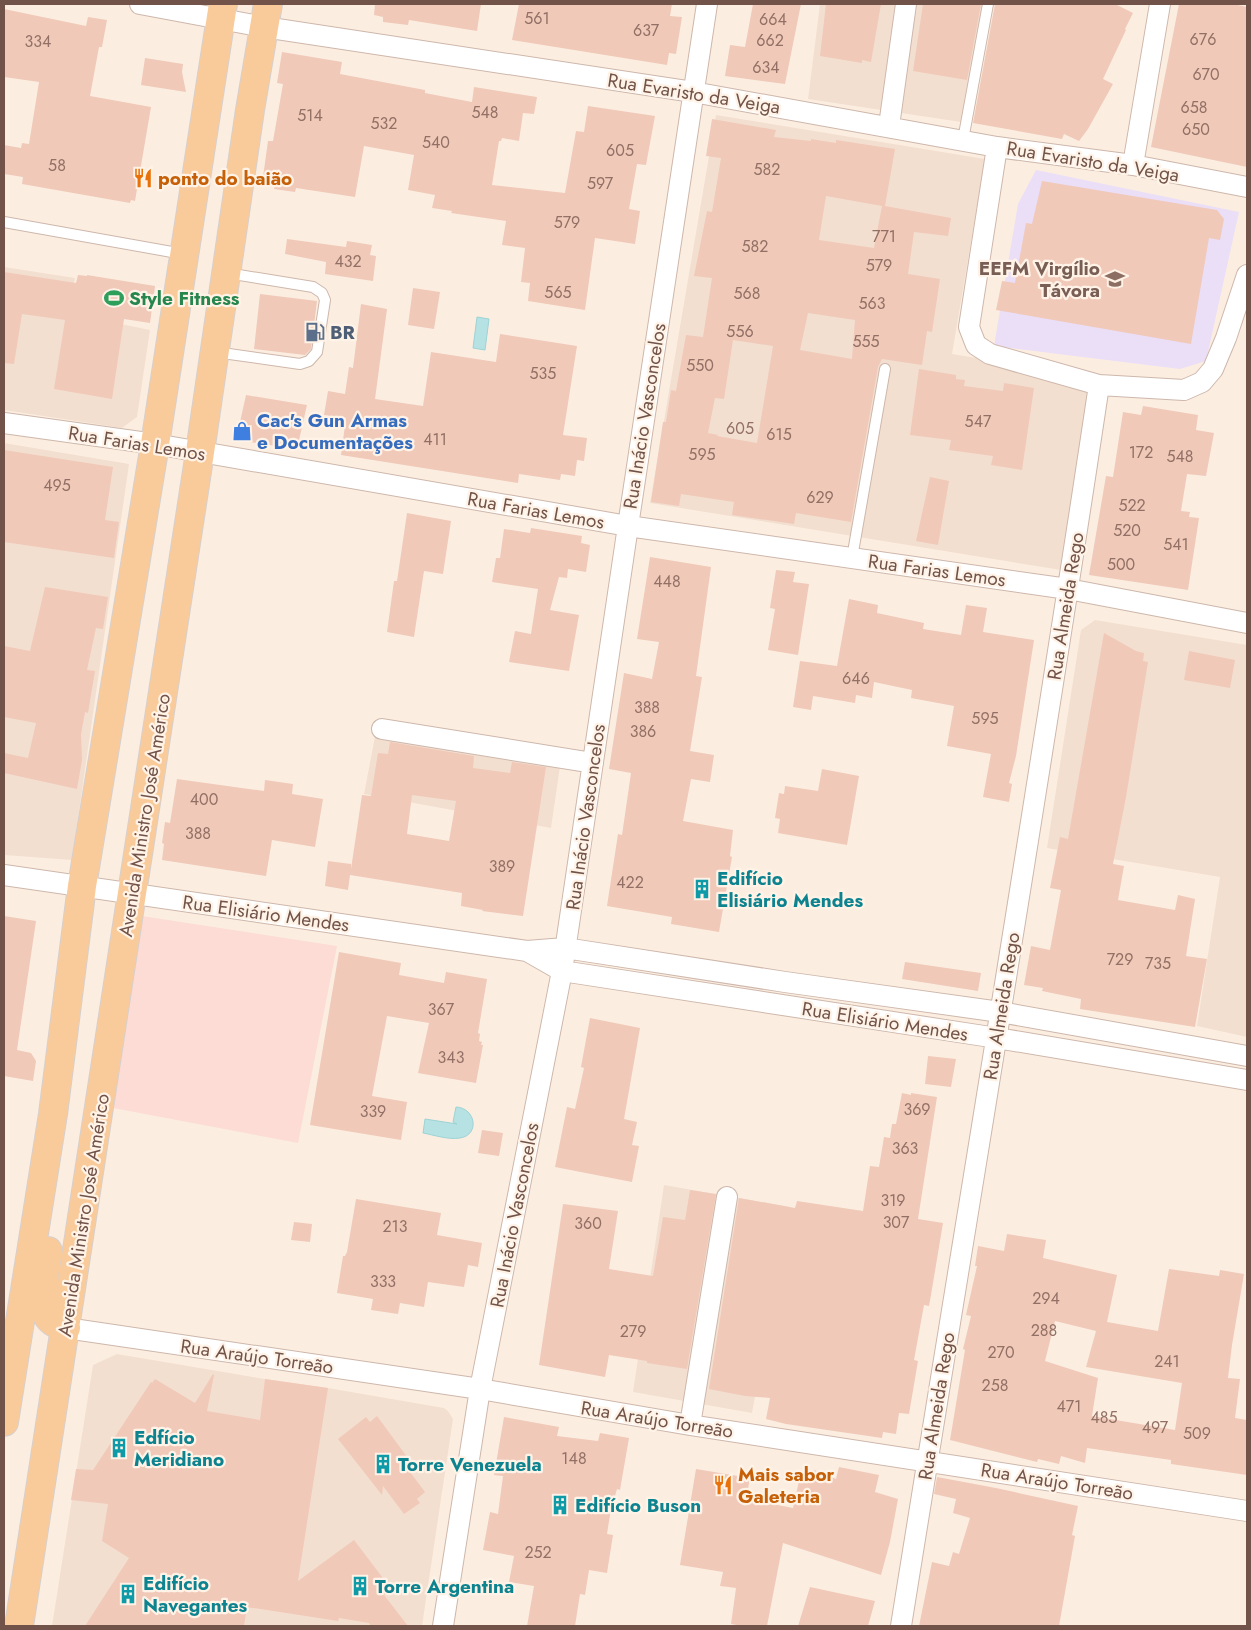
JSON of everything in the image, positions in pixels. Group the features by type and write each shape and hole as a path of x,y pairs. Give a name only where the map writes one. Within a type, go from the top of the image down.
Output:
{"main road":[{"path":"4,1422 12,1314 53,1114 82,886 155,444 221,11"},
{"name":"Avenida Ministro José Américo","path":"19,1626 266,15"},
{"path":"53,1114 60,1132 62,1146 45,1274 43,1305 48,1317 54,1323 66,1328"}],"street":[{"name":"Rua Evaristo da Veiga","path":"140,4 266,15 997,147 1133,165 1247,187"},
{"name":"Rua Inácio Vasconcelos","path":"443,1626 480,1389 562,972 693,92 708,4"},
{"path":"889,126 906,4"},
{"path":"1133,165 1160,4"},
{"path":"997,147 969,327 976,345 990,354 1099,385 1184,390 1202,382 1213,369 1226,338 1247,275"},
{"name":"Rua Almeida Rego","path":"900,1626 997,1038 1099,385"},
{"name":"Rua Farias Lemos","path":"4,423 155,444 628,526 1068,589 1247,623"},
{"path":"382,729 593,763"},
{"name":"Rua Elisiário Mendes","path":"4,875 527,951 565,948 803,985 1000,1012 1238,1054"},
{"name":"Rua Elisiário Mendes","path":"527,951 562,972 997,1038 1247,1080"},
{"path":"800,1008 803,985"},
{"path":"1225,1077 1238,1054"},
{"path":"690,1425 727,1198"},
{"name":"Rua Araújo Torreão","path":"66,1328 480,1389 690,1425 1247,1511"}],"lane":[{"path":"963,140 988,4"},
{"path":"4,222 184,254"},
{"path":"214,352 300,364 309,361 317,352 325,300 322,293 313,287 226,273"},
{"path":"852,558 885,369"}],"shaded area":[{"path":"820,4 983,4 961,122 808,99"},
{"path":"716,115 985,159 952,354 1093,377 1061,570 650,503"},
{"name":"EEFM Virgílio Távora","path":"1036,170 1239,212 1206,361 1180,369 994,346 1018,204"},
{"path":"4,267 75,278 68,313 150,330 137,417 122,428 4,410"},
{"path":"4,443 129,464 72,860 4,855"},
{"path":"1095,620 1247,645 1247,1037 1197,1026 1220,877 1047,848 1081,630"},
{"path":"377,726 562,753 551,828 364,794"},
{"path":"142,916 337,946 298,1143 113,1108"},
{"path":"664,1185 790,1207 752,1413 633,1392"},
{"path":"117,1354 328,1388 444,1408 448,1411 453,1419 422,1626 52,1626 93,1365"}],"water":[{"path":"477,317 489,319 485,350 473,348"},
{"path":"456,1107 463,1108 471,1116 473,1127 466,1136 451,1138 423,1133 425,1119 457,1124 453,1122"}],"building":[{"path":"375,4 481,4 477,31 409,20 408,25 383,22 383,17 374,15"},
{"path":"519,4 672,4 670,16 682,17 676,54 669,53 667,65 512,40"},
{"path":"753,4 801,4 785,84 725,76 730,45 745,47"},
{"path":"826,4 881,4 871,62 862,60 862,63 820,56"},
{"path":"923,4 981,4 967,80 913,71"},
{"path":"995,4 1115,4 1133,13 1103,79 1113,84 1088,129 1079,141 1064,134 1062,139 973,123"},
{"path":"1179,4 1233,4 1247,7 1247,167 1151,147"},
{"path":"4,9 86,26 88,17 107,20 102,47 99,47 90,96 151,107 135,201 131,200 130,203 22,184 23,177 4,174 4,145 21,148 22,143 29,144 39,82 4,77"},
{"path":"282,52 342,62 340,74 425,90 425,93 472,102 474,87 537,97 534,114 523,113 519,141 502,138 499,141 492,185 565,193 576,131 584,132 588,106 655,116 646,165 637,164 629,209 640,211 635,244 595,238 585,310 528,301 530,283 521,282 525,248 502,245 506,221 451,213 452,211 432,208 435,195 408,190 414,155 364,146 355,197 296,188 295,192 274,189 275,179 263,177 268,141 273,141 283,84 277,83"},
{"path":"145,58 183,64 182,72 186,92 141,85"},
{"path":"712,119 776,130 774,137 811,141 811,139 836,143 836,140 895,149 885,206 951,218 948,236 914,232 908,274 940,279 932,332 927,331 922,365 882,359 878,367 851,522 796,513 794,524 732,515 734,502 681,494 679,506 651,502 663,422 666,422 671,390 676,391 686,335 703,337 712,278 694,276 707,211 712,212 721,158 706,156","holes":["826,196 882,206 874,248 819,240","808,313 855,320 852,359 800,350","733,340 773,346 757,443 708,433 715,398 724,399"]},
{"name":"EEFM Virgílio Távora","path":"1042,181 1217,210 1224,219 1220,240 1209,238 1191,344 996,310 1002,281 1015,283 1026,223 1032,224"},
{"path":"287,239 346,247 347,241 372,245 370,255 376,256 373,281 325,274 326,262 285,254"},
{"path":"4,272 76,283 78,275 87,275 155,286 150,323 124,319 112,399 54,389 65,320 22,314 14,364 4,363"},
{"path":"413,288 440,292 434,329 408,325"},
{"path":"260,294 317,301 311,349 305,355 254,349"},
{"path":"361,304 387,309 375,399 423,406 431,352 496,362 500,334 577,346 563,435 587,438 584,461 577,460 575,476 561,474 560,480 519,474 518,483 341,455 346,418 324,415 328,391 345,394 349,367 353,368"},
{"path":"919,369 956,375 956,379 965,380 964,386 1003,391 1004,383 1034,388 1022,470 991,465 993,456 949,450 951,440 910,435"},
{"path":"246,395 307,405 297,449 236,440"},
{"path":"1143,406 1198,415 1196,430 1214,433 1206,476 1187,474 1181,511 1190,512 1189,517 1199,518 1188,590 1089,575 1106,476 1113,477 1123,412 1141,415"},
{"path":"4,450 113,467 105,520 119,522 114,558 4,542"},
{"path":"930,477 949,481 938,545 916,541"},
{"path":"407,513 451,521 443,574 424,571 414,637 387,632 394,581 397,581"},
{"path":"531,528 582,536 581,543 590,545 586,572 568,569 567,578 559,577 550,610 579,615 569,671 509,662 515,631 531,634 538,589 492,582 496,558 500,558 504,529 530,533"},
{"path":"650,557 711,567 696,676 702,677 690,751 714,755 710,782 691,779 683,821 733,830 730,856 732,857 719,932 671,924 672,917 607,906 618,834 622,835 631,773 609,769 624,673 652,679 659,642 637,639"},
{"path":"776,570 795,572 793,582 809,584 798,655 768,650 775,609 770,608"},
{"path":"45,587 108,597 103,629 96,628 87,670 95,671 88,713 85,712 81,734 82,760 77,789 4,773 4,753 28,758 36,723 4,717 4,646 30,651"},
{"path":"849,599 878,605 877,613 924,623 923,629 961,635 966,605 987,608 983,632 1034,640 1016,756 1009,783 1012,784 1009,802 983,797 991,754 947,746 954,706 911,698 912,690 874,682 872,698 856,695 855,703 813,696 811,710 793,707 800,661 837,666"},
{"path":"1104,633 1136,651 1144,653 1143,661 1148,662 1113,864 1124,866 1118,900 1175,910 1178,895 1195,899 1186,956 1207,959 1195,1027 1080,1009 1081,999 1042,991 1043,988 1024,985 1031,946 1050,950 1061,890 1050,888 1060,837 1068,839"},
{"path":"1189,651 1235,660 1230,688 1184,680"},
{"path":"390,742 474,756 473,768 510,773 512,762 546,767 523,916 482,911 461,906 462,893 350,875 348,890 325,886 328,861 351,864 351,869 362,795 371,796 378,753 388,754","holes":["412,795 456,801 449,841 407,834"]},
{"path":"822,769 859,776 847,845 778,833 780,819 775,818 779,793 784,794 785,786 818,791"},
{"path":"177,779 264,791 265,780 293,784 292,794 323,799 315,847 272,840 266,876 162,860 165,822 170,823"},
{"path":"4,916 36,921 17,1050 31,1053 36,1061 33,1081 4,1076"},
{"path":"339,952 401,963 399,975 444,983 446,972 487,979 478,1033 480,1034 479,1041 483,1045 476,1083 418,1073 429,1023 387,1016 372,1096 407,1102 401,1140 310,1125"},
{"path":"905,962 981,973 978,991 902,979"},
{"path":"590,1018 640,1028 624,1119 637,1122 632,1145 639,1146 632,1182 555,1167 567,1107 575,1109 584,1068 581,1067"},
{"path":"928,1056 956,1059 951,1087 925,1084"},
{"path":"902,1093 937,1097 918,1219 943,1223 929,1306 924,1305 914,1360 918,1361 909,1414 899,1413 896,1434 883,1432 882,1438 786,1424 766,1419 770,1398 745,1396 709,1389 739,1198 795,1208 797,1201 863,1211 870,1166 879,1167 884,1137 890,1138 892,1124 896,1124"},
{"path":"482,1130 503,1133 499,1156 478,1153"},
{"path":"690,1190 716,1194 687,1369 609,1355 605,1377 539,1365 563,1204 618,1211 609,1269 653,1276 663,1217 685,1220"},
{"path":"356,1199 441,1213 437,1235 482,1243 478,1267 468,1265 464,1287 428,1282 424,1307 400,1303 398,1314 371,1310 373,1299 337,1293 343,1256 347,1252"},
{"path":"294,1222 312,1224 310,1242 291,1240"},
{"path":"1007,1234 1046,1240 1043,1258 1117,1275 1107,1322 1158,1331 1169,1269 1219,1276 1220,1270 1244,1274 1228,1378 1240,1379 1235,1418 1247,1420 1247,1475 1171,1464 1171,1460 1087,1448 1085,1463 1061,1456 1059,1464 1038,1459 1037,1462 950,1440 965,1350 963,1349 971,1316 966,1315 977,1266 975,1266 978,1246 1004,1251","holes":["1055,1321 1096,1331 1086,1367 1182,1383 1175,1430 1092,1416 1098,1378 1045,1361"]},
{"path":"213,1374 207,1411 260,1420 265,1379 328,1388 298,1581 354,1540 392,1590 384,1595 408,1626 371,1626 369,1623 339,1618 338,1621 247,1607 244,1626 85,1626 129,1558 102,1541 108,1504 71,1500 76,1469 93,1470 151,1382 155,1379 195,1403"},
{"name":"Torre Venezuela","path":"377,1416 413,1465 404,1464 425,1492 417,1499 420,1503 404,1514 383,1486 382,1495 338,1439 366,1417 370,1422"},
{"path":"504,1417 559,1427 557,1436 598,1441 600,1433 629,1438 620,1490 617,1489 615,1496 613,1496 607,1534 613,1535 607,1573 589,1570 585,1595 580,1594 575,1626 527,1626 534,1586 509,1582 514,1556 483,1550 490,1512 498,1514 503,1476 494,1475"},
{"path":"839,1467 879,1475 875,1492 898,1499 890,1542 881,1575 783,1543 767,1626 731,1624 736,1588 720,1586 723,1572 680,1565 696,1469 750,1478 746,1499 793,1508 799,1481 803,1482 805,1477 811,1480 814,1470 836,1479"},
{"path":"937,1477 1078,1506 1072,1535 1075,1536 1059,1626 919,1626 932,1562 949,1566 953,1552 959,1554 970,1518 953,1513 956,1499 934,1494"},
{"path":"810,1587 875,1601 868,1626 798,1626"}],"place":[{"name":"ponto do baião","path":"143,178"},
{"name":"EEFM Virgílio Távora","path":"1115,279"},
{"name":"Style Fitness","path":"114,298"},
{"name":"BR","path":"315,332"},
{"name":"Cac's Gun Armas e Documentações","path":"242,431"},
{"name":"Edifício Elisiário Mendes","path":"702,889"},
{"name":"Edfício Meridiano","path":"119,1448"},
{"name":"Torre Venezuela","path":"383,1464"},
{"name":"Mais sabor Galeteria","path":"723,1485"},
{"name":"Edifício Buson","path":"560,1505"},
{"name":"Torre Argentina","path":"360,1586"},
{"name":"Edifício Navegantes","path":"128,1594"}]}
